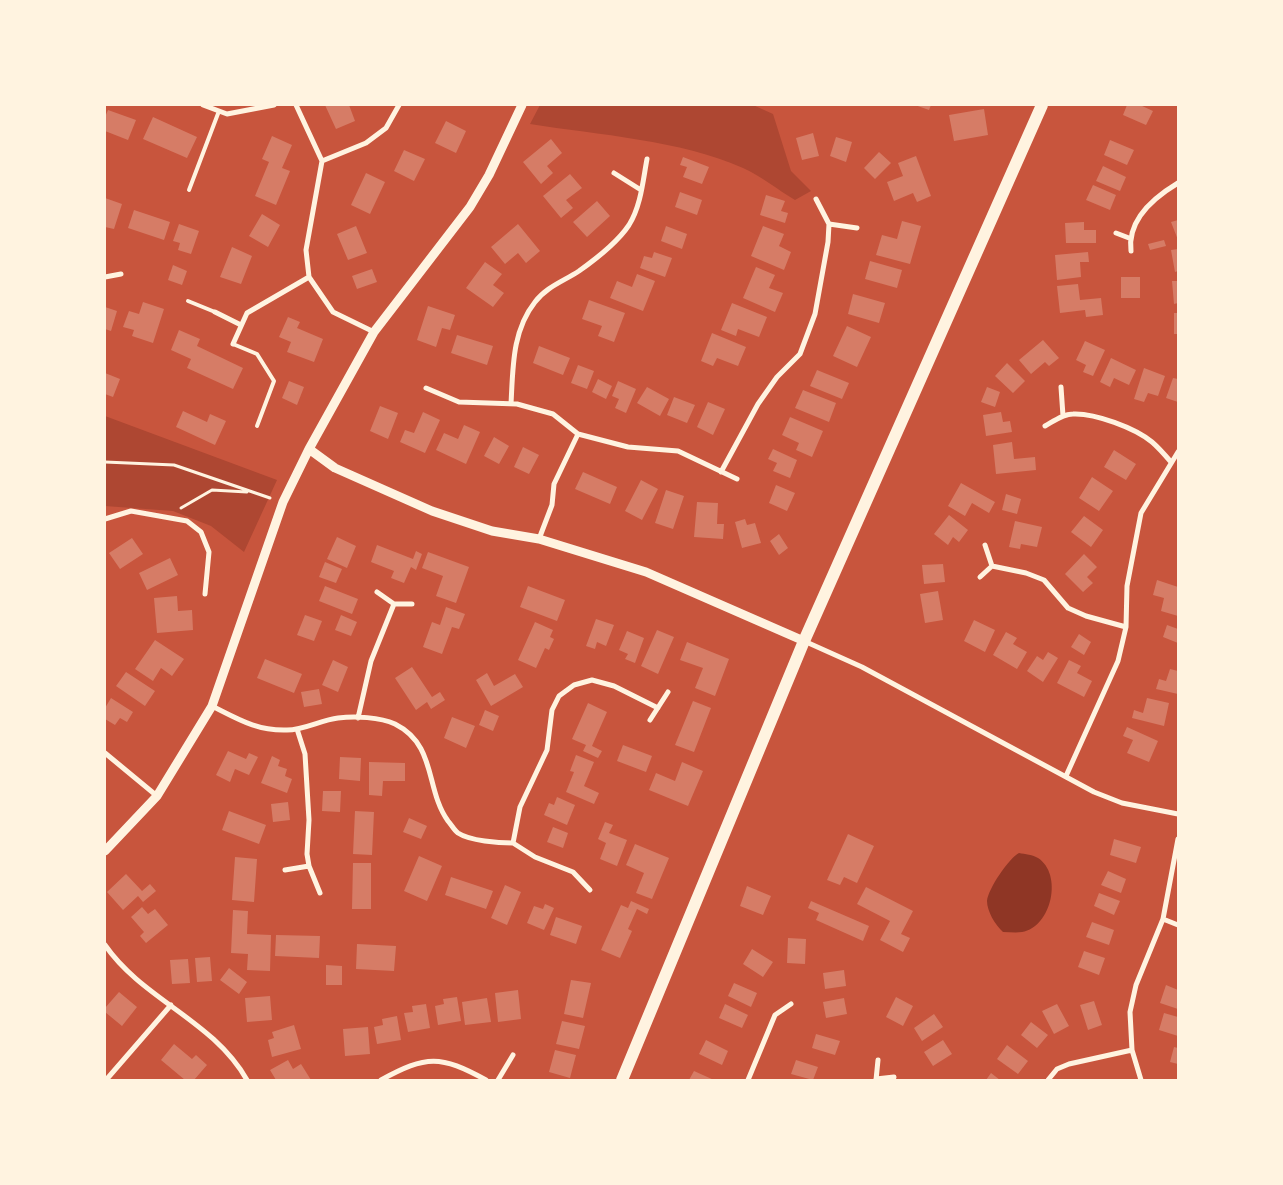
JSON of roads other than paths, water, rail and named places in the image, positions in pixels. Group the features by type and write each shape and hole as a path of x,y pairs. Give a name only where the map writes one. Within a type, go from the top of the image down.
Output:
{"main road":[{"path":"622,1080 804,641 1042,105"}],"street":[{"path":"203,105 227,114 274,105"},
{"path":"296,105 322,161 306,250 309,278 333,312 374,332"},
{"path":"322,161 366,143 386,128 399,105"},
{"path":"105,851 158,796 212,706 283,502 309,449 374,332 470,206 504,147 522,105"},
{"path":"511,404 514,354 521,326 535,302 546,291 578,272 611,245 629,225 637,206 647,159"},
{"path":"614,173 641,190"},
{"path":"1131,251 1129,238 1149,204 1178,184"},
{"path":"722,472 758,404 777,377 800,354 815,314 828,242 829,224 816,199"},
{"path":"829,224 857,228"},
{"path":"1116,233 1129,238"},
{"path":"105,277 121,274"},
{"path":"233,344 246,313 309,278"},
{"path":"215,312 241,325"},
{"path":"1061,387 1063,416"},
{"path":"426,388 459,402 511,404 553,414 578,434 628,447 678,451 737,479"},
{"path":"1045,426 1063,416 1082,415 1120,425 1152,442 1171,462"},
{"path":"539,539 552,505 554,484 578,434"},
{"path":"309,449 335,468 432,510 492,531 539,539 646,572 862,667 960,722 1094,792 1122,803 1178,814"},
{"path":"1066,776 1118,661 1126,627 1127,586 1141,513 1178,452"},
{"path":"105,519 131,511 187,521 201,532 209,552 205,594"},
{"path":"985,545 992,566"},
{"path":"992,566 1026,573 1044,580 1068,608 1086,616 1126,627"},
{"path":"980,577 992,566"},
{"path":"377,592 394,604 412,604"},
{"path":"358,718 371,661 394,604"},
{"path":"514,843 520,807 547,750 552,710 559,696 574,685 592,680 614,686 658,708"},
{"path":"650,720 668,692"},
{"path":"212,706 258,729 288,730 339,718 370,718 394,724 416,741 429,763 435,794 444,814 458,833 499,843 514,843 535,857 573,872 590,890"},
{"path":"296,728 305,754 309,866 320,893"},
{"path":"105,753 158,796"},
{"path":"1141,1080 1132,1050 1130,1012 1136,985 1163,919 1178,839"},
{"path":"286,870 309,866"},
{"path":"1163,919 1178,925"},
{"path":"105,945 131,976 199,1025 222,1045 239,1066 246,1080"},
{"path":"755,1080 749,1079 775,1015 791,1004"},
{"path":"106,1080 108,1074 170,1005"},
{"path":"1048,1080 1057,1069 1069,1064 1132,1050"},
{"path":"498,1080 513,1055"},
{"path":"381,1080 411,1064 431,1059 451,1063 486,1080"},
{"path":"878,1060 876,1079 894,1077"}],"lane":[{"path":"189,190 219,111"},
{"path":"188,301 215,312"},
{"path":"233,344 258,354 274,381 257,426"}]}
